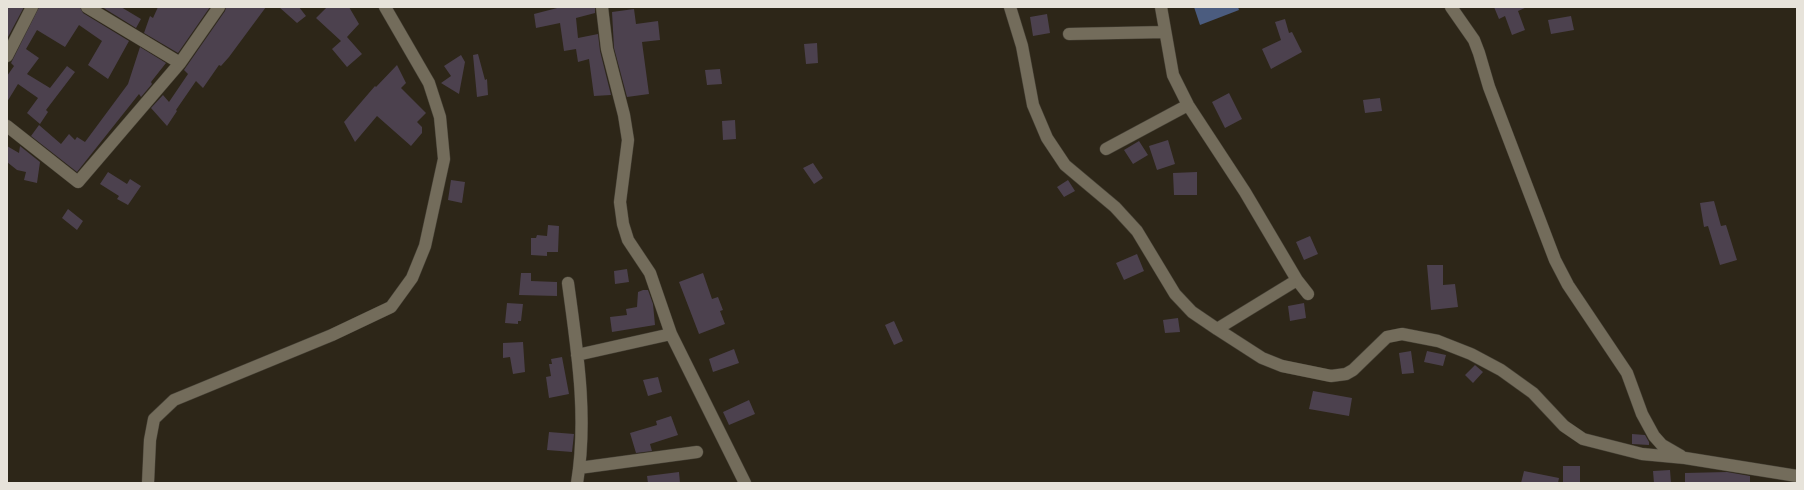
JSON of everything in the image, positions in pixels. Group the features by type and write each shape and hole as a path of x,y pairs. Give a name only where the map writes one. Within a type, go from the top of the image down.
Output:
{"street":[{"path":"7,56 32,7"},
{"path":"87,7 180,63"},
{"path":"7,126 78,182 180,63 219,7"},
{"path":"148,483 150,440 154,419 174,400 332,335 391,307 412,278 425,246 444,159 440,117 429,83 385,7"},
{"path":"602,7 607,49 624,115 628,140 620,202 623,224 628,240 650,272 671,334 745,483"},
{"path":"1010,7 1022,46 1033,105 1038,119 1065,166 1128,219 1137,230 1176,294 1192,312 1217,330 1262,358 1282,366 1331,376 1346,374 1352,370 1387,337 1402,334 1438,341 1471,354 1501,370 1533,393 1560,422 1573,433 1584,439 1642,454 1685,458 1797,476"},
{"path":"1161,7 1173,74 1188,105 1245,192 1297,280 1308,294"},
{"path":"1451,7 1474,40 1480,53 1489,87 1545,237 1568,285 1627,373 1642,414 1654,436 1662,445 1685,458"},
{"path":"1069,34 1165,32"},
{"path":"1106,149 1188,105"},
{"path":"1217,330 1297,280"},
{"path":"568,283 582,411 577,483"},
{"path":"577,355 671,334"},
{"path":"579,468 697,452"}],"water":[{"path":"1194,7 1238,7 1239,10 1200,25"}],"building":[{"path":"7,7 24,7 8,37 7,36"},
{"path":"39,7 80,7 83,13 129,41 108,79 88,65 102,41 79,25 65,47 37,30 26,49 39,58 27,74 50,88 67,66 75,72 46,110 48,112 40,124 27,113 38,98 18,84 7,102 7,76 14,66 11,63"},
{"path":"102,7 121,7 141,19 136,28"},
{"path":"158,7 210,7 178,53 144,33 150,16 153,18"},
{"path":"226,7 266,7 229,57 221,66 219,65 203,88 196,81 167,126 151,108 163,95 169,102 188,74 184,70 225,11"},
{"path":"279,7 299,7 306,16 297,23"},
{"path":"327,7 349,7 359,24 347,37 362,54 347,67 332,49 341,41 316,18"},
{"path":"561,7 595,7 595,13 576,18 578,38 598,34 600,51 611,95 594,96 589,59 578,62 576,49 564,51 560,23 536,28 534,14"},
{"path":"1494,7 1527,7 1518,11 1525,30 1512,35 1505,16 1499,19"},
{"path":"634,9 636,24 658,21 660,40 642,42 649,94 627,97 614,48 612,12"},
{"path":"1047,14 1050,33 1033,36 1030,17"},
{"path":"1571,16 1574,30 1551,34 1548,20"},
{"path":"1285,19 1289,33 1292,32 1302,52 1271,69 1262,49 1281,40 1275,22"},
{"path":"817,43 818,63 806,64 804,44"},
{"path":"140,47 166,63 151,82 152,84 141,97 139,94 77,172 31,136 39,125 61,144 69,134 75,140 77,137 85,142 128,84"},
{"path":"478,54 485,80 487,79 488,95 477,97 473,55"},
{"path":"461,55 465,62 459,94 441,83 451,76 444,66"},
{"path":"397,65 406,83 401,88 426,113 417,122 422,127 422,133 411,146 377,116 355,142 344,122 375,86 376,87"},
{"path":"720,69 722,84 707,85 705,70"},
{"path":"1229,93 1242,119 1225,128 1212,102"},
{"path":"1380,98 1382,111 1365,113 1363,100"},
{"path":"735,120 736,139 723,140 722,121"},
{"path":"1168,140 1175,164 1157,170 1149,146"},
{"path":"1139,141 1148,155 1133,164 1124,150"},
{"path":"7,146 19,153 20,146 40,162 37,183 24,180 26,172 17,170 7,162"},
{"path":"813,163 823,178 814,184 803,168"},
{"path":"108,172 127,184 130,179 141,186 128,205 117,199 119,196 100,184"},
{"path":"1197,172 1197,195 1174,195 1173,173"},
{"path":"451,180 465,182 462,203 448,200"},
{"path":"1068,180 1075,191 1064,197 1057,187"},
{"path":"1714,201 1721,226 1726,225 1737,260 1720,265 1708,226 1704,227 1700,203"},
{"path":"68,209 83,221 77,230 62,218"},
{"path":"548,225 559,226 558,252 547,252 547,256 531,255 531,238 536,238 537,235 547,236"},
{"path":"1310,236 1318,254 1304,260 1296,242"},
{"path":"1137,254 1144,271 1124,280 1116,263"},
{"path":"1427,265 1443,265 1443,285 1455,284 1458,307 1431,310"},
{"path":"627,269 629,282 615,284 614,271"},
{"path":"521,273 531,273 531,281 557,282 557,296 519,295"},
{"path":"703,273 712,299 718,297 723,310 720,311 725,324 699,334 679,282"},
{"path":"648,290 653,304 655,325 612,332 610,317 627,315 626,309 637,307 638,292"},
{"path":"507,303 523,304 521,321 518,321 518,324 505,323"},
{"path":"1304,303 1306,318 1290,321 1288,306"},
{"path":"1178,318 1180,332 1165,333 1163,320"},
{"path":"894,321 903,341 894,345 885,325"},
{"path":"523,342 525,372 513,374 510,357 503,358 503,343"},
{"path":"734,349 739,363 713,372 709,359"},
{"path":"1411,351 1414,373 1402,374 1399,353"},
{"path":"1427,351 1446,355 1443,366 1424,362"},
{"path":"562,357 569,394 549,398 546,377 551,376 549,364 552,364 551,359"},
{"path":"1475,365 1483,372 1473,383 1465,375"},
{"path":"658,377 662,392 648,396 643,380"},
{"path":"1313,391 1352,398 1349,416 1309,409"},
{"path":"749,400 755,414 729,425 723,412"},
{"path":"671,416 678,435 650,444 652,451 636,453 630,433 657,425 656,421"},
{"path":"549,432 574,434 572,452 547,450"},
{"path":"1632,434 1645,435 1649,445 1632,444"},
{"path":"1563,466 1580,466 1580,483 1563,483"},
{"path":"1670,470 1671,483 1654,483 1653,471"},
{"path":"1524,471 1559,478 1558,483 1521,483"},
{"path":"679,472 680,483 648,483 647,476"},
{"path":"1727,472 1750,476 1750,483 1685,483 1685,473"}]}
